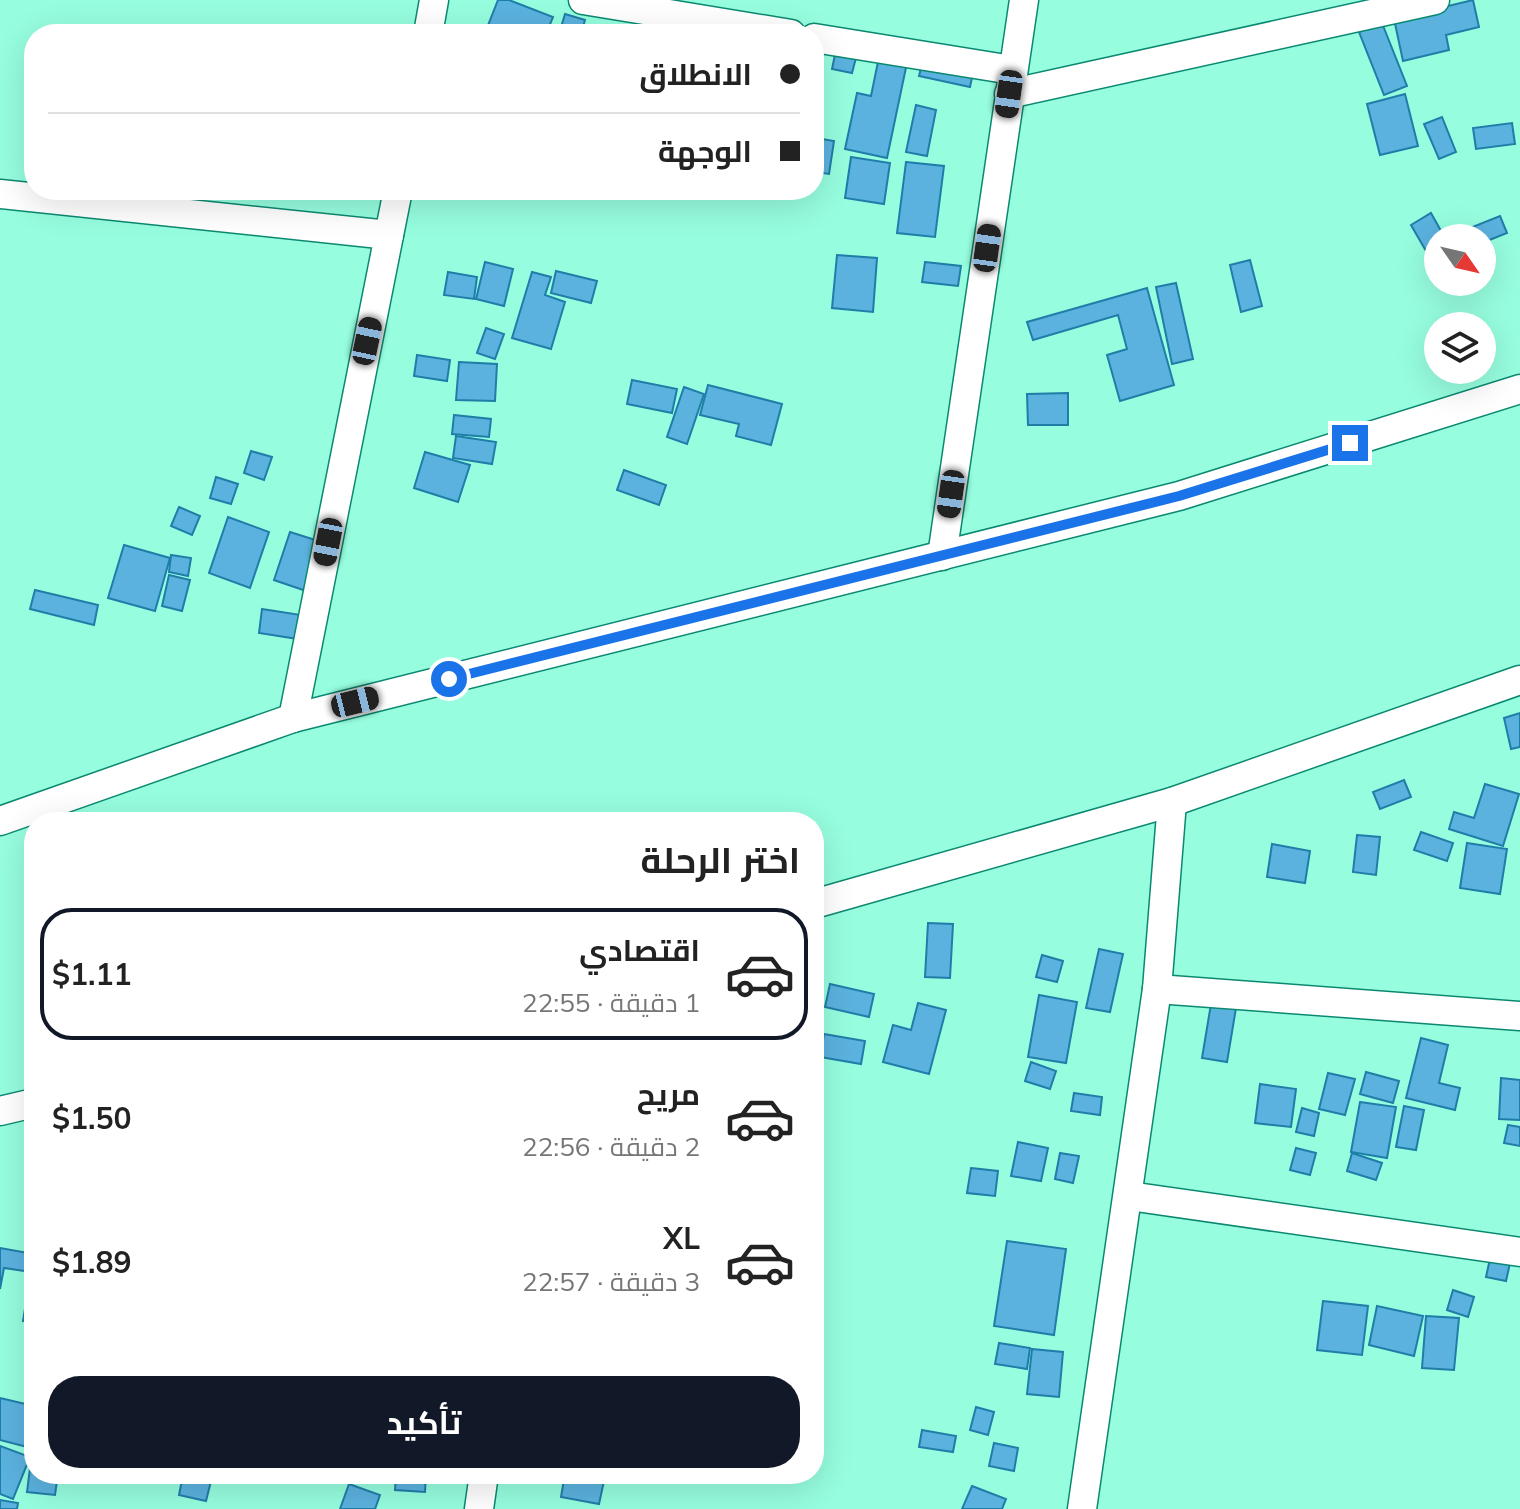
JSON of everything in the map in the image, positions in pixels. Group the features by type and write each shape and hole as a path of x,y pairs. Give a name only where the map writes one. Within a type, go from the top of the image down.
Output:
{"street":[{"path":"430,24 434,0"},
{"path":"583,0 730,24"},
{"path":"942,556 1024,0"},
{"path":"824,40 1011,82 1435,0"},
{"path":"0,194 24,197"},
{"path":"57,200 389,235"},
{"path":"293,718 396,200"},
{"path":"26,812 293,718 1179,496 1520,389"},
{"path":"824,901 1172,802 1520,680"},
{"path":"1082,1509 1157,989 1172,802"},
{"path":"0,821 24,813"},
{"path":"1157,989 1519,1009"},
{"path":"0,1111 24,1105"},
{"path":"1129,1196 1520,1252"},
{"path":"479,1509 483,1484"}],"building":[{"path":"498,0 509,0 553,17 550,24 489,24"},
{"path":"1473,0 1479,27 1446,35 1449,50 1403,61 1394,19"},
{"path":"565,14 585,20 584,24 562,24"},
{"path":"1382,23 1407,86 1384,95 1359,32"},
{"path":"837,45 858,50 852,73 832,69"},
{"path":"880,52 908,58 887,158 845,149 857,93 871,96"},
{"path":"925,52 975,63 970,87 919,76"},
{"path":"1405,94 1418,146 1380,155 1367,104"},
{"path":"916,105 936,110 927,156 906,152"},
{"path":"1442,117 1456,152 1439,159 1424,124"},
{"path":"1512,123 1515,144 1476,149 1473,128"},
{"path":"824,139 834,141 829,174 824,173"},
{"path":"851,157 890,163 884,204 845,198"},
{"path":"906,162 944,166 935,237 897,233"},
{"path":"1431,213 1437,224 1424,224 1424,247 1411,225"},
{"path":"1500,216 1507,233 1496,237 1496,224 1480,224"},
{"path":"837,255 877,258 873,312 832,308"},
{"path":"1250,260 1262,306 1241,312 1230,265"},
{"path":"485,262 513,269 504,306 476,299"},
{"path":"925,262 961,266 958,286 922,282"},
{"path":"556,271 597,281 591,303 551,293"},
{"path":"448,272 477,277 474,299 444,295"},
{"path":"532,272 551,277 545,295 565,302 551,349 512,338"},
{"path":"1176,283 1193,359 1172,364 1156,287"},
{"path":"1147,288 1174,385 1120,401 1107,355 1127,349 1118,315 1033,340 1027,322"},
{"path":"486,328 504,334 495,359 477,353"},
{"path":"417,355 450,360 447,381 414,376"},
{"path":"459,362 497,364 495,401 456,400"},
{"path":"632,380 677,389 672,413 627,404"},
{"path":"708,385 782,404 771,445 736,436 739,424 700,415"},
{"path":"684,387 704,394 687,444 667,437"},
{"path":"1068,393 1068,425 1028,425 1027,394"},
{"path":"454,415 491,419 489,437 452,434"},
{"path":"456,436 496,442 492,464 453,458"},
{"path":"251,451 272,457 264,480 244,473"},
{"path":"425,452 470,465 458,502 414,488"},
{"path":"624,470 666,485 659,505 617,490"},
{"path":"216,477 238,484 231,504 210,498"},
{"path":"179,507 200,516 192,535 171,526"},
{"path":"228,517 269,532 250,588 209,573"},
{"path":"290,532 341,548 315,594 274,580"},
{"path":"124,545 170,558 155,611 108,598"},
{"path":"171,555 191,558 188,576 169,572"},
{"path":"169,575 190,580 182,611 162,606"},
{"path":"35,590 98,605 94,625 30,609"},
{"path":"262,609 301,615 298,639 259,633"},
{"path":"1520,713 1520,747 1511,749 1504,718"},
{"path":"1404,780 1411,797 1380,809 1373,792"},
{"path":"1485,784 1519,794 1503,846 1449,829 1454,812 1474,818"},
{"path":"1421,832 1453,843 1447,861 1414,850"},
{"path":"1357,835 1380,837 1376,875 1353,872"},
{"path":"1467,843 1507,849 1500,894 1460,888"},
{"path":"1272,844 1310,851 1305,883 1267,877"},
{"path":"928,923 953,924 950,978 925,977"},
{"path":"1099,949 1123,954 1110,1012 1086,1008"},
{"path":"1042,955 1063,961 1057,982 1036,977"},
{"path":"830,984 874,994 869,1017 825,1007"},
{"path":"1039,995 1077,1002 1066,1063 1028,1057"},
{"path":"918,1003 946,1010 929,1074 883,1062 893,1025 911,1030"},
{"path":"1211,1004 1236,1008 1227,1062 1202,1058"},
{"path":"824,1034 865,1041 861,1064 824,1058"},
{"path":"1421,1038 1448,1045 1439,1083 1460,1088 1455,1110 1406,1098"},
{"path":"1031,1062 1056,1071 1050,1089 1025,1081"},
{"path":"1366,1072 1399,1081 1393,1103 1360,1094"},
{"path":"1328,1073 1355,1079 1345,1115 1319,1109"},
{"path":"1501,1078 1520,1080 1520,1120 1499,1119"},
{"path":"1260,1084 1296,1089 1291,1127 1255,1123"},
{"path":"1074,1093 1102,1097 1100,1115 1071,1111"},
{"path":"1360,1102 1396,1107 1387,1158 1351,1152"},
{"path":"1404,1106 1424,1110 1416,1150 1396,1147"},
{"path":"1302,1108 1319,1113 1314,1136 1296,1132"},
{"path":"1508,1125 1520,1127 1520,1146 1504,1143"},
{"path":"1018,1142 1048,1148 1041,1181 1011,1176"},
{"path":"1296,1148 1316,1153 1310,1175 1290,1170"},
{"path":"1060,1153 1079,1156 1073,1183 1055,1179"},
{"path":"1352,1153 1382,1163 1376,1180 1347,1171"},
{"path":"971,1168 998,1171 995,1196 967,1193"},
{"path":"1007,1241 1066,1249 1054,1335 994,1326"},
{"path":"1493,1245 1513,1250 1506,1281 1486,1277"},
{"path":"0,1248 24,1252 24,1271 4,1268 0,1289"},
{"path":"1453,1290 1474,1297 1468,1317 1447,1310"},
{"path":"1323,1301 1368,1306 1362,1355 1317,1350"},
{"path":"1377,1306 1423,1316 1414,1356 1369,1345"},
{"path":"1426,1316 1459,1318 1454,1370 1422,1368"},
{"path":"999,1343 1030,1348 1027,1369 995,1364"},
{"path":"1032,1349 1063,1352 1059,1397 1027,1394"},
{"path":"0,1398 24,1404 24,1446 0,1440"},
{"path":"976,1407 994,1412 988,1435 970,1430"},
{"path":"922,1430 956,1436 953,1452 919,1447"},
{"path":"994,1443 1018,1448 1014,1471 989,1466"},
{"path":"0,1446 24,1455 24,1472 13,1499 0,1494"},
{"path":"28,1484 57,1484 55,1495 27,1492"},
{"path":"181,1484 210,1484 206,1501 179,1495"},
{"path":"349,1484 380,1495 375,1509 340,1509"},
{"path":"395,1484 425,1484 425,1492 395,1490"},
{"path":"563,1484 603,1484 599,1504 561,1497"},
{"path":"972,1486 1006,1499 1002,1509 962,1509"},
{"path":"0,1500 18,1503 17,1509 0,1509"}],"route":[{"path":"449,679 1179,496 1350,443"}]}
